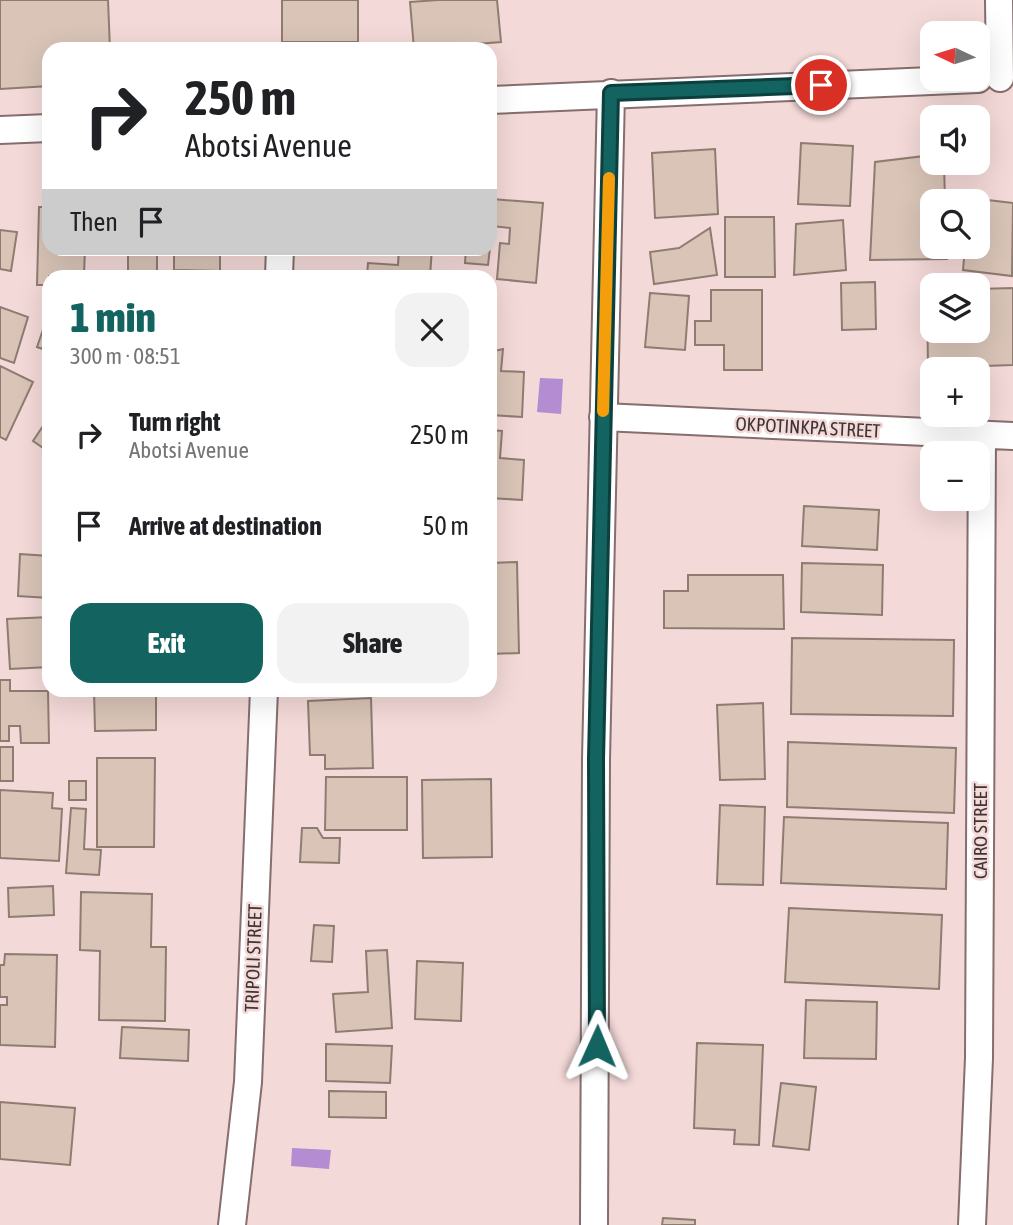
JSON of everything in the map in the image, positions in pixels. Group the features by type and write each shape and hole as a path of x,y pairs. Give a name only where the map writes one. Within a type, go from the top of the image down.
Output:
{"street":[{"path":"497,100 992,78 999,0"},
{"path":"594,1225 596,759 611,93"},
{"path":"0,130 42,128"},
{"name":"OKPOTINKPA STREET","path":"603,417 1013,436"},
{"name":"CAIRO STREET","path":"972,1225 979,1044 982,436"},
{"name":"TRIPOLI STREET","path":"232,1225 248,1082 264,697"}],"shaded area":[{"path":"540,378 563,379 561,414 537,412"},
{"path":"292,1148 331,1150 329,1169 291,1166"}],"building":[{"path":"0,0 108,0 110,42 42,42 42,86 0,89"},
{"path":"282,0 358,0 358,42 282,42"},
{"path":"497,0 501,42 413,42 410,2"},
{"path":"801,143 853,146 850,206 798,204"},
{"path":"715,149 718,214 655,218 652,153"},
{"path":"920,157 920,175 944,175 945,189 920,189 920,259 947,259 870,260 875,162"},
{"path":"497,199 543,203 536,283 497,279 500,243 509,244 510,228 497,227"},
{"path":"990,200 1013,203 1012,276 963,270 964,259 990,259"},
{"path":"39,207 42,207 42,256 85,256 84,270 42,270 42,285 37,285"},
{"path":"725,217 774,217 775,277 725,277"},
{"path":"843,220 846,270 794,275 796,224"},
{"path":"710,228 717,275 654,284 650,252 679,248"},
{"path":"0,230 17,232 11,271 0,269"},
{"path":"128,256 157,256 157,270 128,270"},
{"path":"174,256 220,256 220,270 174,270"},
{"path":"399,256 431,256 430,270 367,270 368,263 398,265"},
{"path":"465,256 489,256 488,265 465,263"},
{"path":"875,282 876,329 842,330 841,283"},
{"path":"1013,288 1013,365 990,366 990,357 928,357 928,343 990,343 990,289"},
{"path":"711,290 762,290 762,370 724,370 724,345 695,345 695,321 711,321"},
{"path":"650,293 689,296 685,350 645,347"},
{"path":"0,307 28,317 14,363 0,358"},
{"path":"42,333 42,349 37,347"},
{"path":"503,349 501,371 524,372 522,417 497,415 497,350"},
{"path":"0,366 33,382 6,440 0,437"},
{"path":"42,428 42,447 33,441"},
{"path":"497,431 502,431 500,458 524,460 522,500 497,498"},
{"path":"804,506 879,510 877,550 802,546"},
{"path":"20,554 42,556 42,598 18,596"},
{"path":"517,562 519,653 497,654 497,563"},
{"path":"802,563 883,565 882,615 801,612"},
{"path":"688,575 783,575 784,629 664,628 664,591 688,591"},
{"path":"42,617 42,667 10,669 7,619"},
{"path":"792,638 954,640 953,716 791,714"},
{"path":"0,680 10,680 10,691 42,691 42,697 48,697 49,743 21,743 20,726 9,726 9,741 0,741"},
{"path":"94,697 156,697 156,730 95,731"},
{"path":"371,698 373,768 325,769 325,755 310,755 308,701"},
{"path":"763,703 765,779 720,780 717,705"},
{"path":"788,742 956,748 954,813 787,807"},
{"path":"0,747 13,747 13,781 0,781"},
{"path":"97,758 155,758 154,847 97,847"},
{"path":"326,777 407,777 407,830 325,830"},
{"path":"491,779 492,857 423,858 422,780"},
{"path":"69,781 86,781 86,800 69,800"},
{"path":"0,790 53,793 52,808 62,809 59,861 0,858"},
{"path":"720,805 765,807 763,885 717,884"},
{"path":"71,808 86,809 84,849 101,850 99,875 66,873"},
{"path":"784,817 948,823 946,889 781,883"},
{"path":"302,828 317,828 323,838 340,838 339,863 300,862"},
{"path":"53,886 54,915 9,917 8,888"},
{"path":"81,892 152,894 151,947 166,947 165,1021 99,1020 100,951 80,950"},
{"path":"789,908 942,915 939,989 785,982"},
{"path":"314,925 334,926 332,962 311,961"},
{"path":"387,950 392,1028 336,1032 333,994 368,992 366,951"},
{"path":"5,954 57,955 55,1047 0,1045 0,1005 7,1005 7,997 0,997 0,965 4,965"},
{"path":"417,961 463,963 461,1021 415,1019"},
{"path":"806,1000 877,1002 876,1059 804,1058"},
{"path":"122,1027 189,1030 188,1061 120,1058"},
{"path":"697,1043 763,1045 759,1145 734,1144 735,1130 694,1128"},
{"path":"326,1044 392,1046 390,1083 326,1081"},
{"path":"781,1083 816,1087 809,1150 773,1146"},
{"path":"329,1091 386,1092 386,1118 329,1117"},
{"path":"0,1102 75,1108 70,1165 0,1159"},
{"path":"663,1218 695,1220 695,1225 662,1225"}],"slow traffic":[{"path":"603,411 609,178"}],"route":[{"path":"597,1046 596,759 611,93 821,85"}]}
